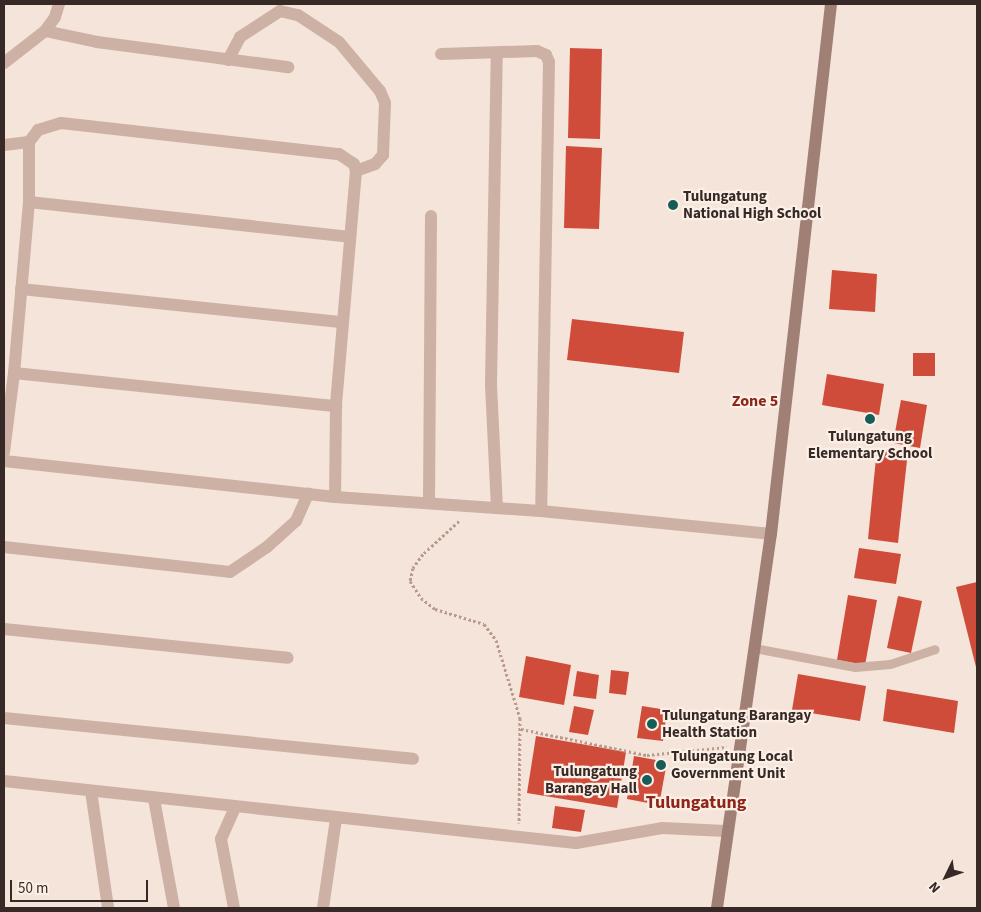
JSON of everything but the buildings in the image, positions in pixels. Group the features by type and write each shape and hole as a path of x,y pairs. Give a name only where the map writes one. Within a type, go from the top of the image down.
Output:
{"street":[{"path":"4,63 45,31 55,17 59,4"},
{"path":"717,908 726,831 771,534 831,4"},
{"path":"228,60 240,37 280,10 298,15 339,42 380,91 385,103 384,155 375,164 356,171"},
{"path":"45,31 97,42 288,68"},
{"path":"441,54 536,51 546,55 550,69 541,511"},
{"path":"497,53 491,384 497,508"},
{"path":"4,452 14,373 29,202 29,142 38,130 61,123 339,154 354,164 356,171 336,406 334,497"},
{"path":"4,144 29,142"},
{"path":"29,202 350,237"},
{"path":"429,502 431,216"},
{"path":"21,289 342,322"},
{"path":"14,373 336,406"},
{"path":"4,461 334,497 541,511 771,534"},
{"path":"4,546 230,572 267,547 296,521 308,494"},
{"path":"4,629 288,658"},
{"path":"4,718 413,759"},
{"path":"4,781 336,819 588,842 662,828 726,831"},
{"path":"91,791 108,908"},
{"path":"154,799 174,908"},
{"path":"234,908 221,839 235,808"},
{"path":"323,908 336,819"}],"lane":[{"path":"754,648 855,667 890,664 935,649"}],"path":[{"path":"473,506 423,554 413,568 410,581 420,598 435,608 484,624 496,640 520,718 518,836"},
{"path":"521,729 646,755 665,755 708,746 739,747"}],"place":[{"name":"Tulungatung National High School","path":"673,205"},
{"name":"Tulungatung Elementary School","path":"870,419"},
{"name":"Tulungatung Barangay Health Station","path":"652,724"},
{"name":"Tulungatung Local Government Unit","path":"661,765"},
{"name":"Tulungatung Barangay Hall","path":"647,780"}],"district":[{"name":"Zone 5","path":"755,401"},
{"name":"Tulungatung","path":"696,803"}]}
